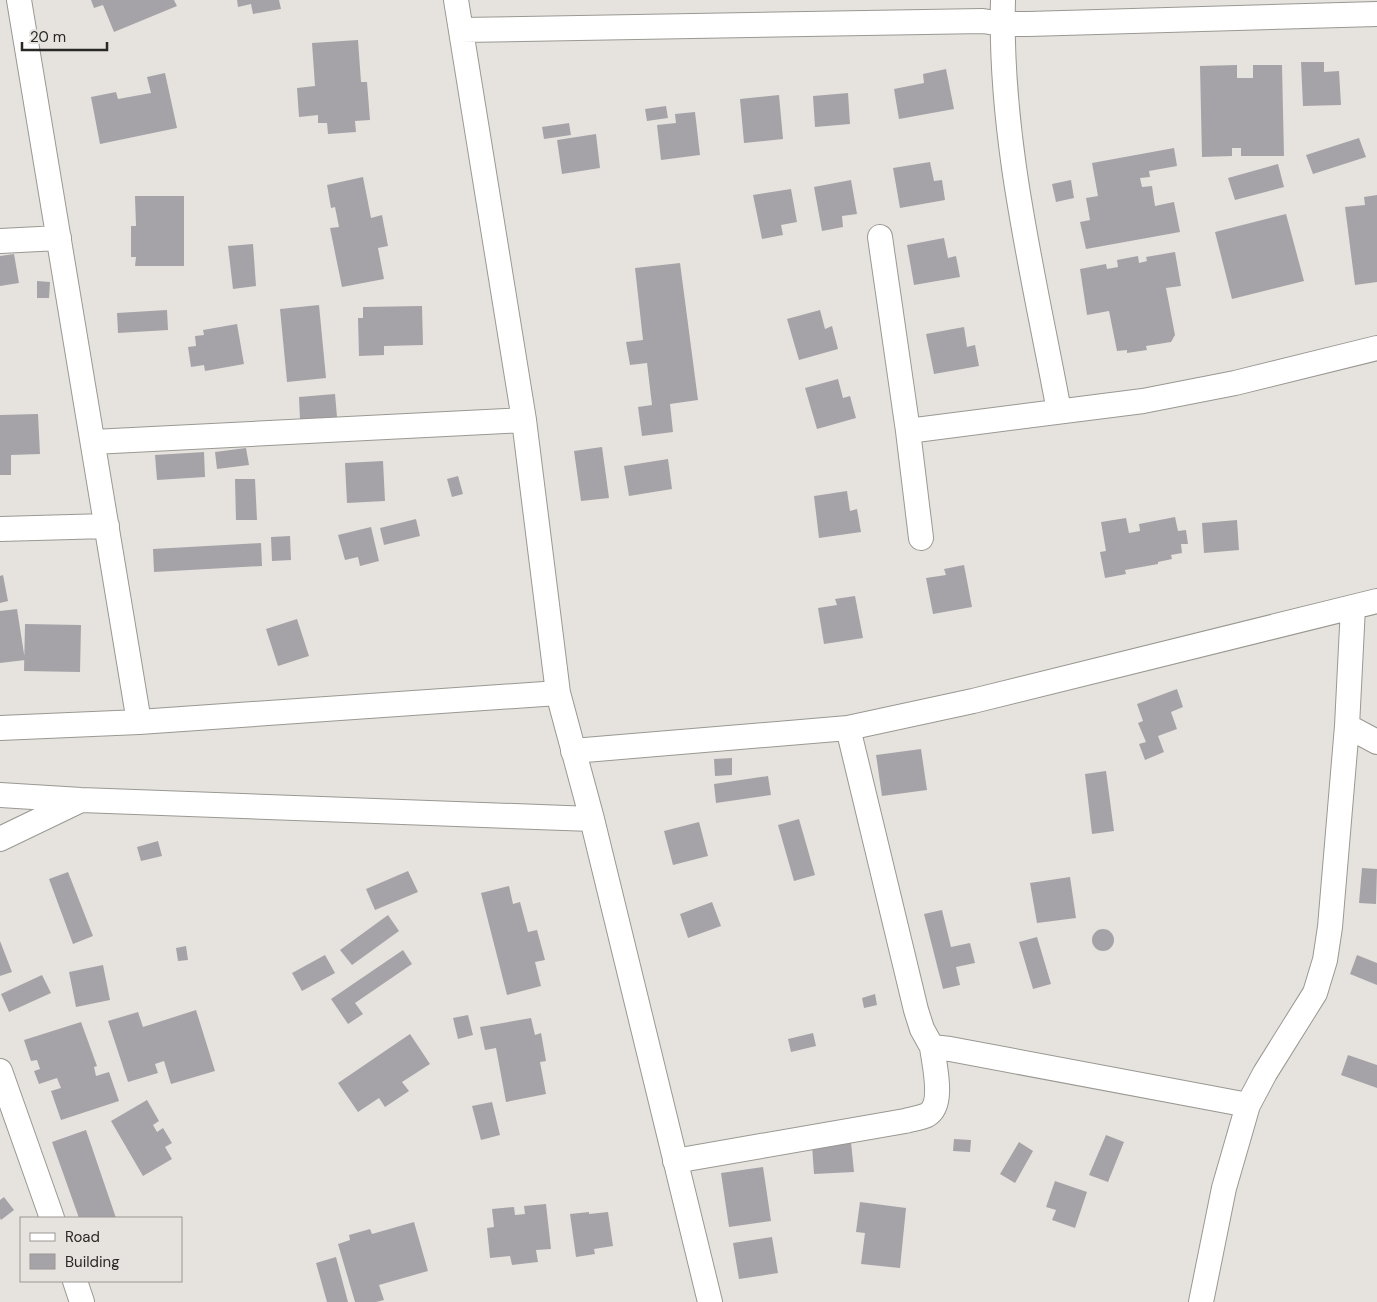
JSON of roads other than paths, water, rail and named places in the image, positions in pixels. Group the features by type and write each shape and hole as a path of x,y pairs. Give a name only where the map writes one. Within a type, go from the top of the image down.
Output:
{"street":[{"path":"20,0 140,722"},
{"path":"456,0 524,420 558,693 592,819 710,1302"},
{"path":"1003,0 1002,24 1007,102 1019,202 1059,411"},
{"path":"461,30 983,21 1002,24 1322,8 1377,14"},
{"path":"880,237 908,431 920,538"},
{"path":"0,241 59,238"},
{"path":"908,431 1143,401 1235,383 1377,348"},
{"path":"93,442 524,420"},
{"path":"0,529 107,526"},
{"path":"573,751 848,728 973,702 1377,601"},
{"path":"1201,1302 1224,1188 1248,1105 1265,1073 1315,993 1325,960 1330,927 1347,726 1353,607"},
{"path":"0,728 140,722 558,693"},
{"path":"1347,726 1377,742"},
{"path":"675,1161 904,1121 928,1115 934,1109 938,1087 932,1047 922,1029 916,1010 848,728"},
{"path":"0,795 81,800 592,819"},
{"path":"0,838 81,800"},
{"path":"932,1047 969,1052 1248,1105"},
{"path":"0,1071 52,1217"},
{"path":"75,1282 82,1302"}]}
